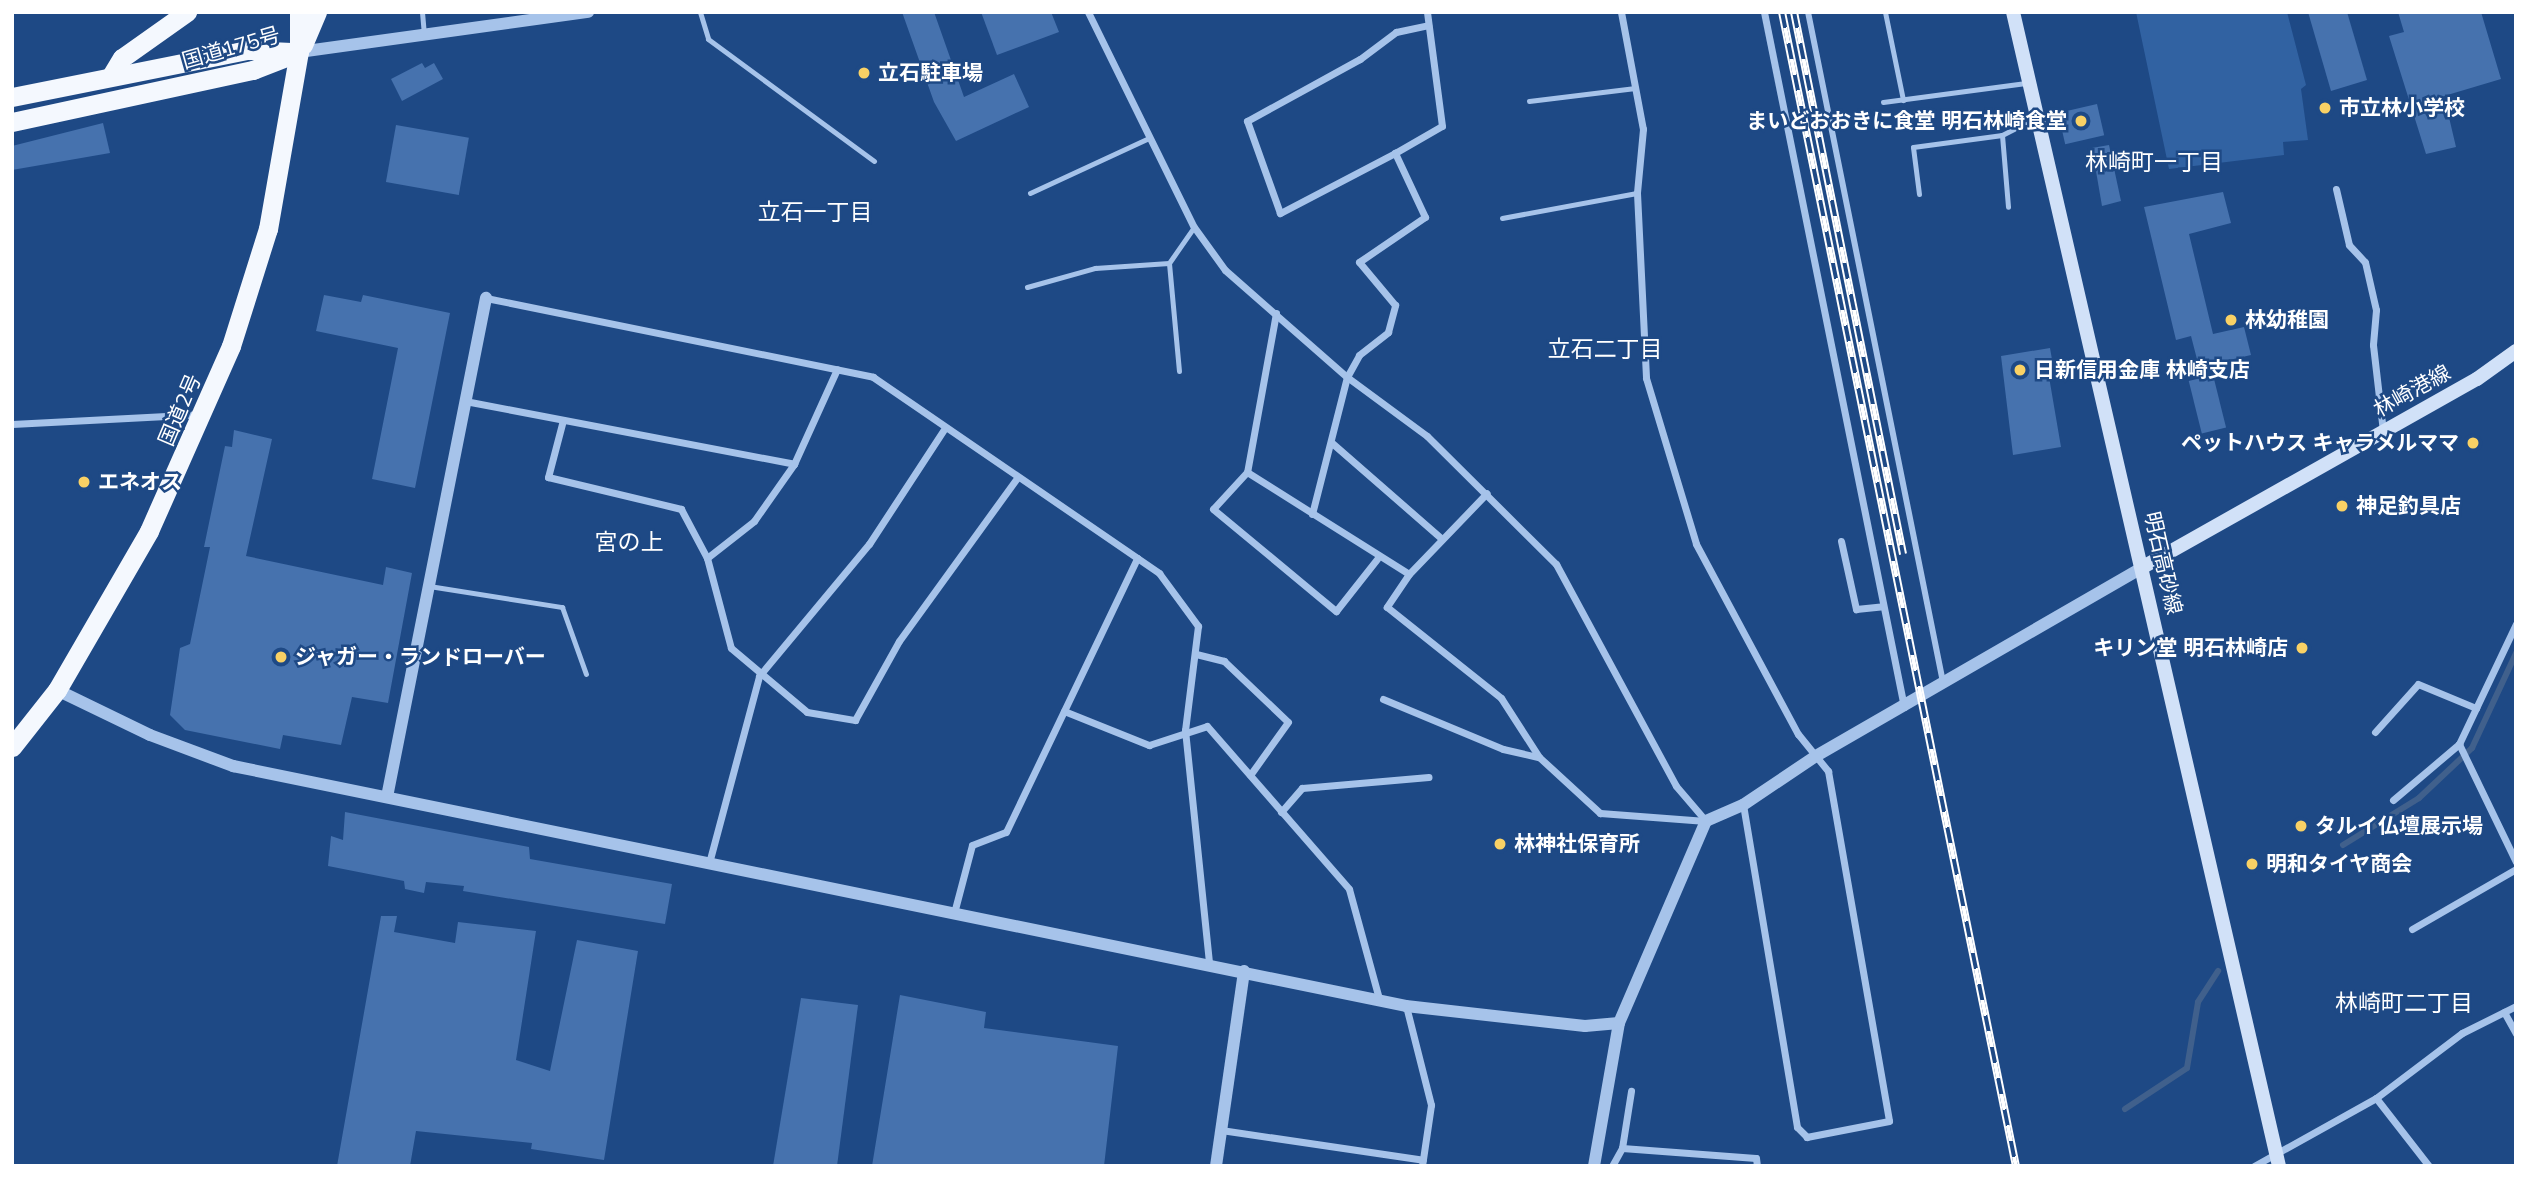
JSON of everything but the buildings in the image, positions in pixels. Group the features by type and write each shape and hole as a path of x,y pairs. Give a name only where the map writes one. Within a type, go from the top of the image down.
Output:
{"highway":[{"path":"111,76 122,58 187,12"},
{"name":"国道2号","path":"12,747 57,690 149,531 204,414 268,229 299,52 299,12"},
{"name":"国道2号","path":"299,52 317,12"},
{"name":"国道175号","path":"12,97 248,50 299,52"},
{"name":"国道175号","path":"12,122 253,71 299,52"}],"main road":[{"name":"明石高砂線","path":"2013,12 2278,1159"},
{"name":"林崎港線","path":"2143,567 2383,432 2516,351"}],"street":[{"path":"299,52 589,12"},
{"path":"1088,12 1194,227 1225,270 1347,377 1427,436 1556,564 1676,786 1706,821"},
{"path":"1427,12 1442,126 1280,213 1247,121 1360,59 1396,32 1428,25"},
{"path":"1621,12 1643,129 1637,193 1646,379 1696,544 1798,734 1828,771 1889,1121 1807,1137 1797,1127 1742,805"},
{"path":"1764,12 1903,707"},
{"path":"1808,12 1943,684"},
{"path":"1312,514 1347,377 1359,355 1388,332 1395,305 1359,262 1425,217 1395,153"},
{"path":"2336,189 2349,245 2365,262 2376,310 2374,345 2383,432"},
{"path":"387,797 486,298 873,377 1017,478 1138,558 1180,594 1198,626 1185,730 1209,962"},
{"path":"1276,313 1247,472 1213,509 1336,611 1377,559"},
{"path":"707,558 754,521 794,464 837,369"},
{"path":"466,401 794,464"},
{"path":"12,424 204,414"},
{"path":"563,420 548,477 681,509 707,558 731,648 759,676 807,712 855,720 899,640 1017,478"},
{"path":"709,863 759,676 869,544 945,428"},
{"path":"1332,443 1441,538"},
{"path":"1247,472 1377,559 1409,574"},
{"path":"1487,493 1409,574 1387,607 1501,698 1539,757 1600,813 1706,821 1742,805 1816,756 2143,567"},
{"path":"1841,541 1856,609 1883,606"},
{"path":"954,913 972,845 1006,832 1138,558"},
{"path":"2393,800 2459,744 2516,624"},
{"path":"1196,654 1224,661 1288,722 1250,775"},
{"path":"2375,732 2418,684 2476,708"},
{"path":"57,690 150,735 233,766 954,913 1209,962 1406,1006 1585,1026 1619,1023"},
{"path":"1382,699 1503,749 1539,757"},
{"path":"1064,711 1149,745 1185,730 1208,726 1349,889 1379,999"},
{"path":"2459,744 2516,862"},
{"path":"1282,812 1302,788 1429,777"},
{"path":"1594,1166 1619,1023 1706,821"},
{"path":"2412,929 2516,869"},
{"path":"1216,1166 1244,971"},
{"path":"1221,1129 1422,1163 1431,1105 1406,1006"},
{"path":"2254,1166 2278,1159 2376,1098 2462,1033 2516,1006"},
{"path":"2504,1012 2516,1034"},
{"path":"1612,1166 1622,1148 1631,1091"},
{"path":"2376,1098 2429,1166"},
{"path":"1622,1148 1756,1158 1757,1166"}],"lane":[{"path":"422,12 424,35"},
{"path":"700,12 708,38 874,161"},
{"path":"1885,12 1903,100"},
{"path":"1883,102 2029,82"},
{"path":"1529,101 1635,88"},
{"path":"1919,194 1913,147 2002,135 2038,117"},
{"path":"2002,135 2008,207"},
{"path":"1030,192 1149,138"},
{"path":"1502,218 1637,193"},
{"path":"1180,371 1169,262 1194,227"},
{"path":"1027,287 1095,268 1169,262"},
{"path":"429,586 562,607 586,674"}],"shaded area":[{"path":"2136,12 2287,12 2306,85 2301,89 2308,140 2283,142 2284,155 2169,169"}],"waterway":[{"path":"2343,845 2419,798 2472,748 2516,653"},
{"path":"2125,1109 2187,1068 2198,1002 2218,971"}],"railway":[{"path":"1782,12 2016,1166"},
{"path":"1794,12 1903,554"}],"place":[{"name":"立石駐車場","path":"864,73"},
{"name":"市立林小学校","path":"2325,108"},
{"name":"まいどおおきに食堂 明石林崎食堂","path":"2081,121"},
{"name":"林幼稚園","path":"2231,320"},
{"name":"日新信用金庫 林崎支店","path":"2020,370"},
{"name":"ペットハウス キャラメルママ","path":"2473,443"},
{"name":"エネオス","path":"84,482"},
{"name":"神足釣具店","path":"2342,506"},
{"name":"キリン堂 明石林崎店","path":"2302,648"},
{"name":"ジャガー・ランドローバー","path":"281,657"},
{"name":"タルイ仏壇展示場","path":"2301,826"},
{"name":"林神社保育所","path":"1500,844"},
{"name":"明和タイヤ商会","path":"2252,864"}],"district":[{"name":"林崎町一丁目","path":"2154,163"},
{"name":"立石一丁目","path":"815,213"},
{"name":"立石二丁目","path":"1605,350"},
{"name":"宮の上","path":"629,543"},
{"name":"林崎町二丁目","path":"2404,1004"}]}
